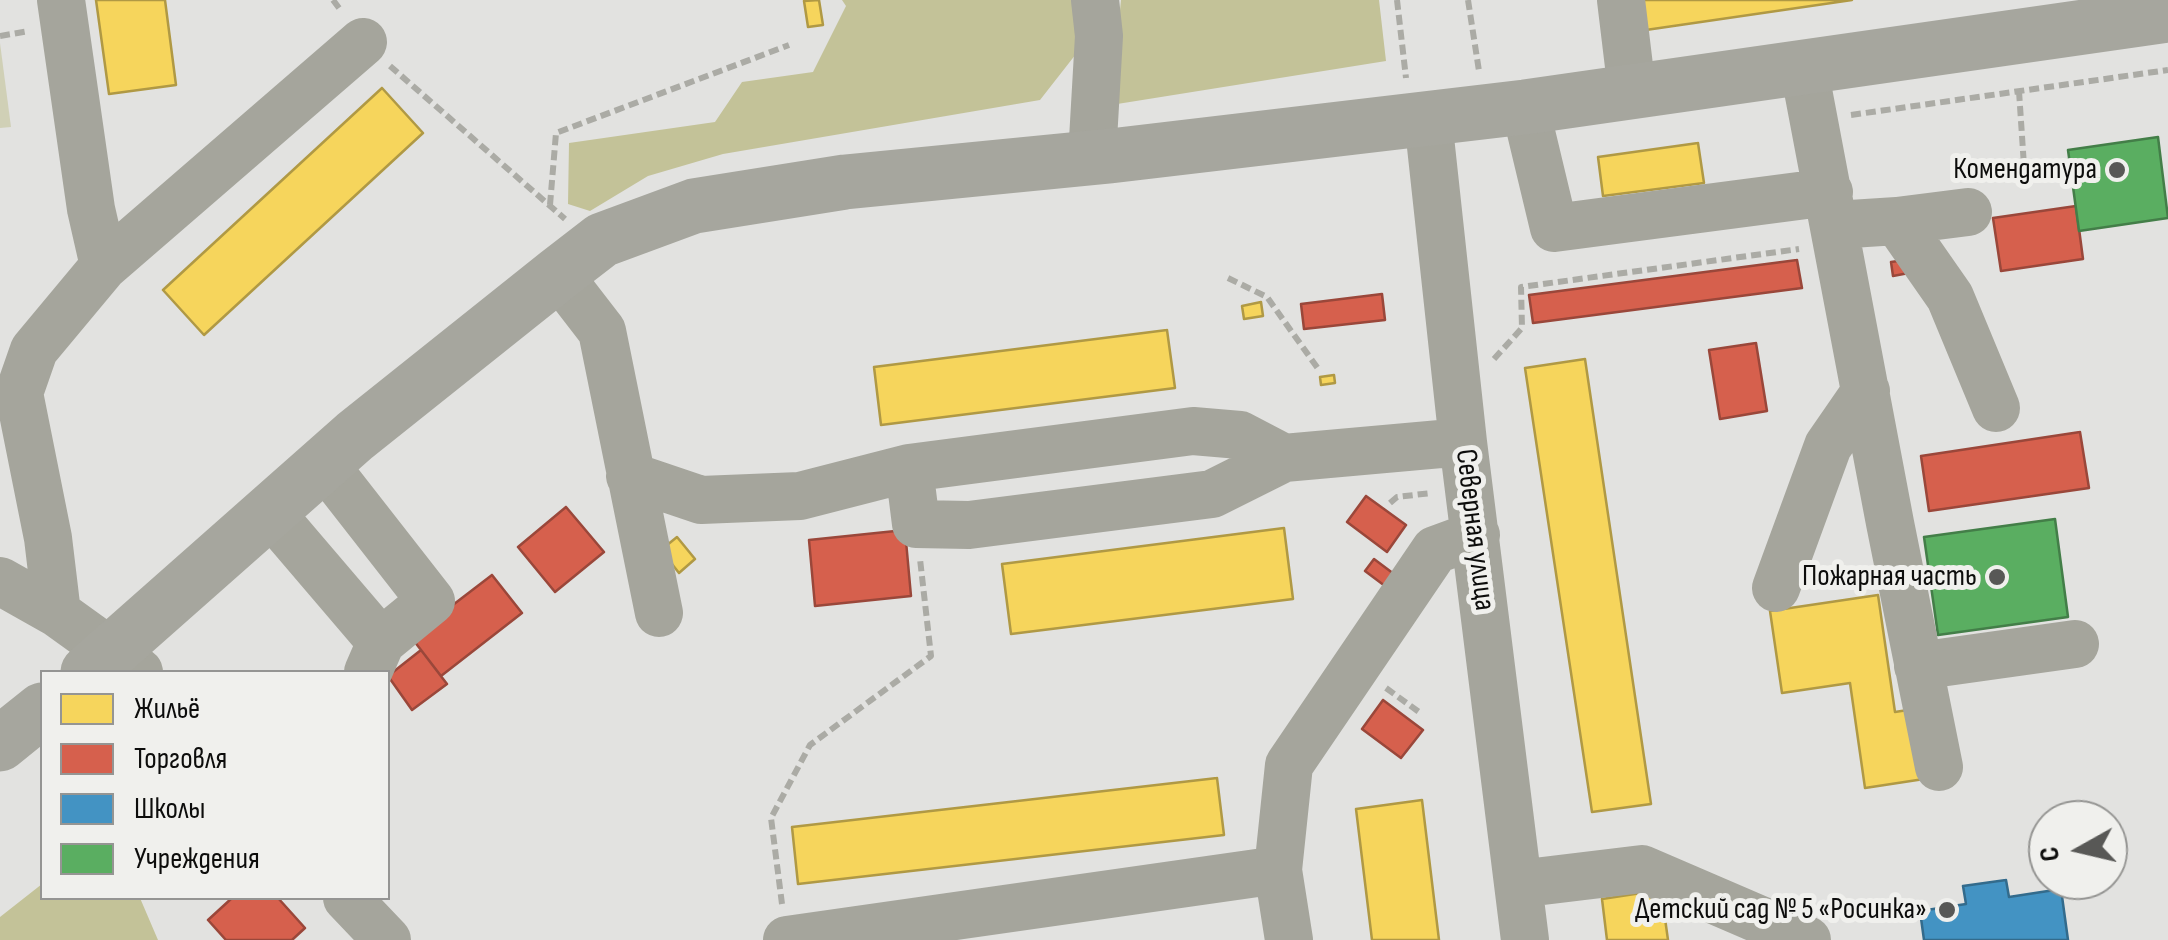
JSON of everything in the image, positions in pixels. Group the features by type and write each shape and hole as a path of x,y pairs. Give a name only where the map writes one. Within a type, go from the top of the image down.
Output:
{"main road":[{"path":"113,666 270,512 566,250 694,206 844,182 1092,158 1632,91 1810,94 2168,15"},
{"path":"0,744 40,712"}],"street":[{"path":"62,0 104,266"},
{"path":"1092,158 1099,36 1095,0"},
{"path":"1620,0 1632,91"},
{"path":"57,613 48,538 18,393 34,350 104,266 363,42"},
{"path":"1810,94 1821,222 1866,392 1939,766"},
{"path":"1505,109 1554,228 1896,221 1968,212"},
{"name":"Северная улица","path":"1417,120 1476,535 1525,940"},
{"path":"1896,221 1950,297 1996,408"},
{"path":"566,250 602,332 659,613"},
{"path":"1776,588 1828,446 1866,392"},
{"path":"630,476 701,500 800,496 910,468 1193,431 1240,435 1284,458"},
{"path":"910,468 916,524 969,525 1212,494 1284,458 1463,442"},
{"path":"270,512 374,657 432,600 324,464"},
{"path":"1289,940 1278,870 1290,766 1435,550 1476,535"},
{"path":"0,581 57,613 113,666"},
{"path":"1918,666 2075,644"},
{"path":"1518,884 1642,868 1710,918 1807,940"},
{"path":"786,940 1278,870"},
{"path":"349,900 387,940"}],"path":[{"path":"1397,0 1417,120"},
{"path":"1468,0 1505,109"},
{"path":"363,42 550,207"},
{"path":"566,250 550,207 556,133 789,45"},
{"path":"1810,94 2018,91 2168,70"},
{"path":"2018,91 2024,166"},
{"path":"1490,363 1522,328 1521,286 1821,222"},
{"path":"1228,278 1268,296 1319,370"},
{"path":"786,940 770,818 787,784 810,746 932,656 916,524"}],"green space":[{"path":"842,0 1081,0 1076,54 1040,100 723,154 648,176 590,211 568,204 569,143 715,122 742,82 813,72 846,6"},
{"path":"1121,0 1379,0 1386,61 1111,105"},
{"path":"0,43 11,127 0,128"},
{"path":"40,886 40,900 141,900 158,940 0,940 0,917"}],"building: Жильё":[{"path":"96,0 165,0 176,85 109,94"},
{"path":"819,0 823,25 808,27 804,1"},
{"path":"1634,0 1852,0 1639,31"},
{"path":"382,88 423,133 204,335 163,290"},
{"path":"1698,143 1704,183 1603,196 1598,157"},
{"path":"1261,302 1263,316 1244,319 1242,306"},
{"path":"1167,330 1175,388 881,425 874,367"},
{"path":"1585,359 1651,804 1592,812 1525,368"},
{"path":"1334,375 1335,383 1321,385 1320,377"},
{"path":"1284,528 1293,599 1011,634 1002,564"},
{"path":"677,537 695,559 679,573 661,550"},
{"path":"1878,595 1895,712 1914,709 1924,779 1865,788 1850,683 1782,693 1770,611"},
{"path":"1217,778 1224,835 798,884 792,827"},
{"path":"1422,800 1439,940 1372,940 1356,809"},
{"path":"1661,890 1668,940 1607,940 1602,899"}],"building: Торговля":[{"path":"2076,206 2083,259 2001,271 1993,218"},
{"path":"1912,259 1914,272 1893,276 1891,262"},
{"path":"1797,260 1802,288 1533,323 1529,295"},
{"path":"1382,294 1385,320 1304,329 1301,304"},
{"path":"1756,343 1767,411 1720,419 1709,350"},
{"path":"2080,432 2089,488 1929,511 1921,456"},
{"path":"1366,496 1406,525 1387,552 1347,522"},
{"path":"566,507 604,552 555,592 518,547"},
{"path":"905,530 911,596 815,606 809,540"},
{"path":"1374,559 1394,574 1385,586 1365,571"},
{"path":"492,575 522,613 441,676 411,637"},
{"path":"421,650 447,684 412,710 390,674"},
{"path":"1383,700 1423,730 1401,758 1362,729"},
{"path":"230,900 280,900 305,928 292,940 226,940 208,920"}],"building: Школы":[{"path":"2006,880 2009,897 2028,894 2028,900 2063,900 2068,940 1924,940 1920,911 1966,904 1963,886"}],"building: Учреждения":[{"name":"Комендатура","path":"2158,137 2168,218 2079,231 2068,150"},
{"name":"Пожарная часть","path":"2055,519 2068,617 1938,635 1924,537"}],"place":[{"name":"Комендатура","path":"2117,170"},
{"name":"Пожарная часть","path":"1997,577"},
{"name":"Детский сад № 5 «Росинка»","path":"1947,910"}]}
